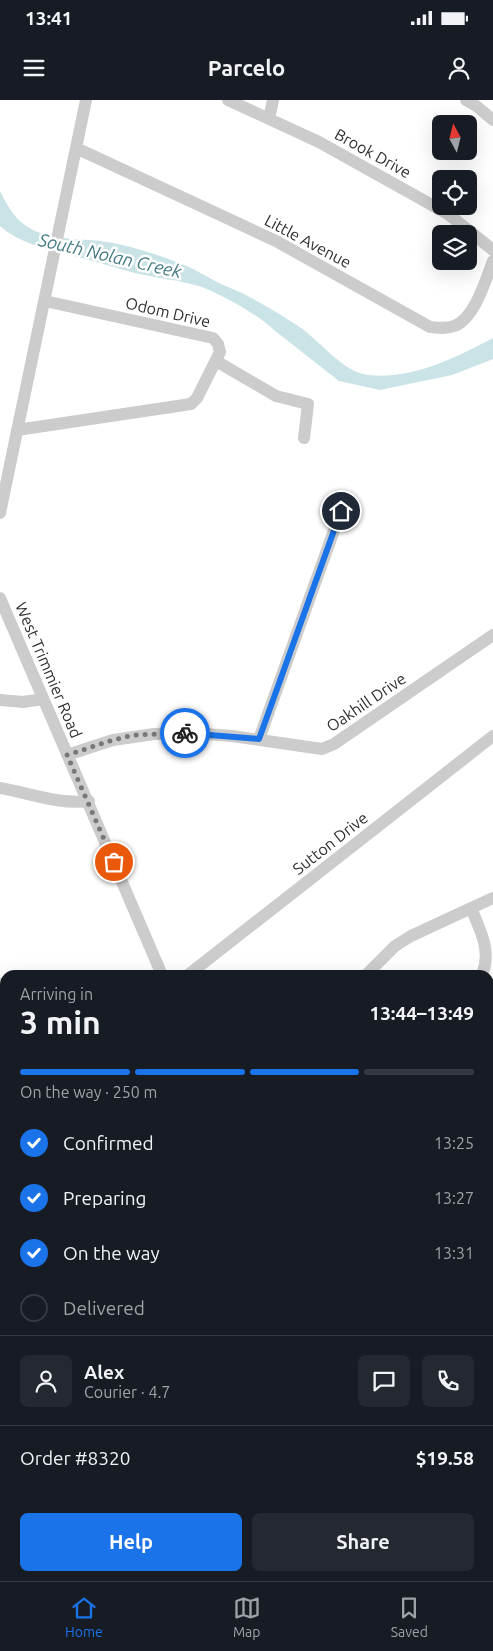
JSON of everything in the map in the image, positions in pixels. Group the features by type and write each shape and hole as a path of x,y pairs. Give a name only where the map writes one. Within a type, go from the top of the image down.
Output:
{"street":[{"path":"0,513 86,100"},
{"name":"Brook Drive","path":"228,100 319,142 448,214 493,250"},
{"path":"269,119 272,100"},
{"path":"466,100 493,120"},
{"name":"Little Avenue","path":"76,148 276,241 430,327 443,329 456,326 465,318 476,302 493,261"},
{"name":"Odom Drive","path":"44,301 213,338 218,344 220,352 216,361"},
{"path":"17,430 191,404 197,398 216,361 276,396 308,404 304,438"},
{"path":"259,739 341,511"},
{"name":"West Trimmier Road","path":"0,598 67,755 89,801 160,970"},
{"name":"Oakhill Drive","path":"67,755 113,740 152,734 192,733 259,739 322,749 334,744 493,635"},
{"path":"0,700 23,702 43,699"},
{"name":"Sutton Drive","path":"194,970 493,736"},
{"path":"0,788 65,802 89,801"},
{"path":"371,970 395,946 411,936 493,898"},
{"path":"471,908 486,948 486,962 484,970"}],"water":[{"name":"South Nolan Creek","path":"0,191 16,217 36,231 59,237 127,246 189,267 242,293 284,317 306,332 340,362 358,373 384,376 417,371 448,360 493,338 493,359 452,375 380,390 339,381 259,318 207,289 135,273 36,246 8,232 0,226"}],"way so far":[{"path":"114,862 89,801 67,755 134,735 185,733"}],"route":[{"path":"185,733 259,739 341,511"}]}
